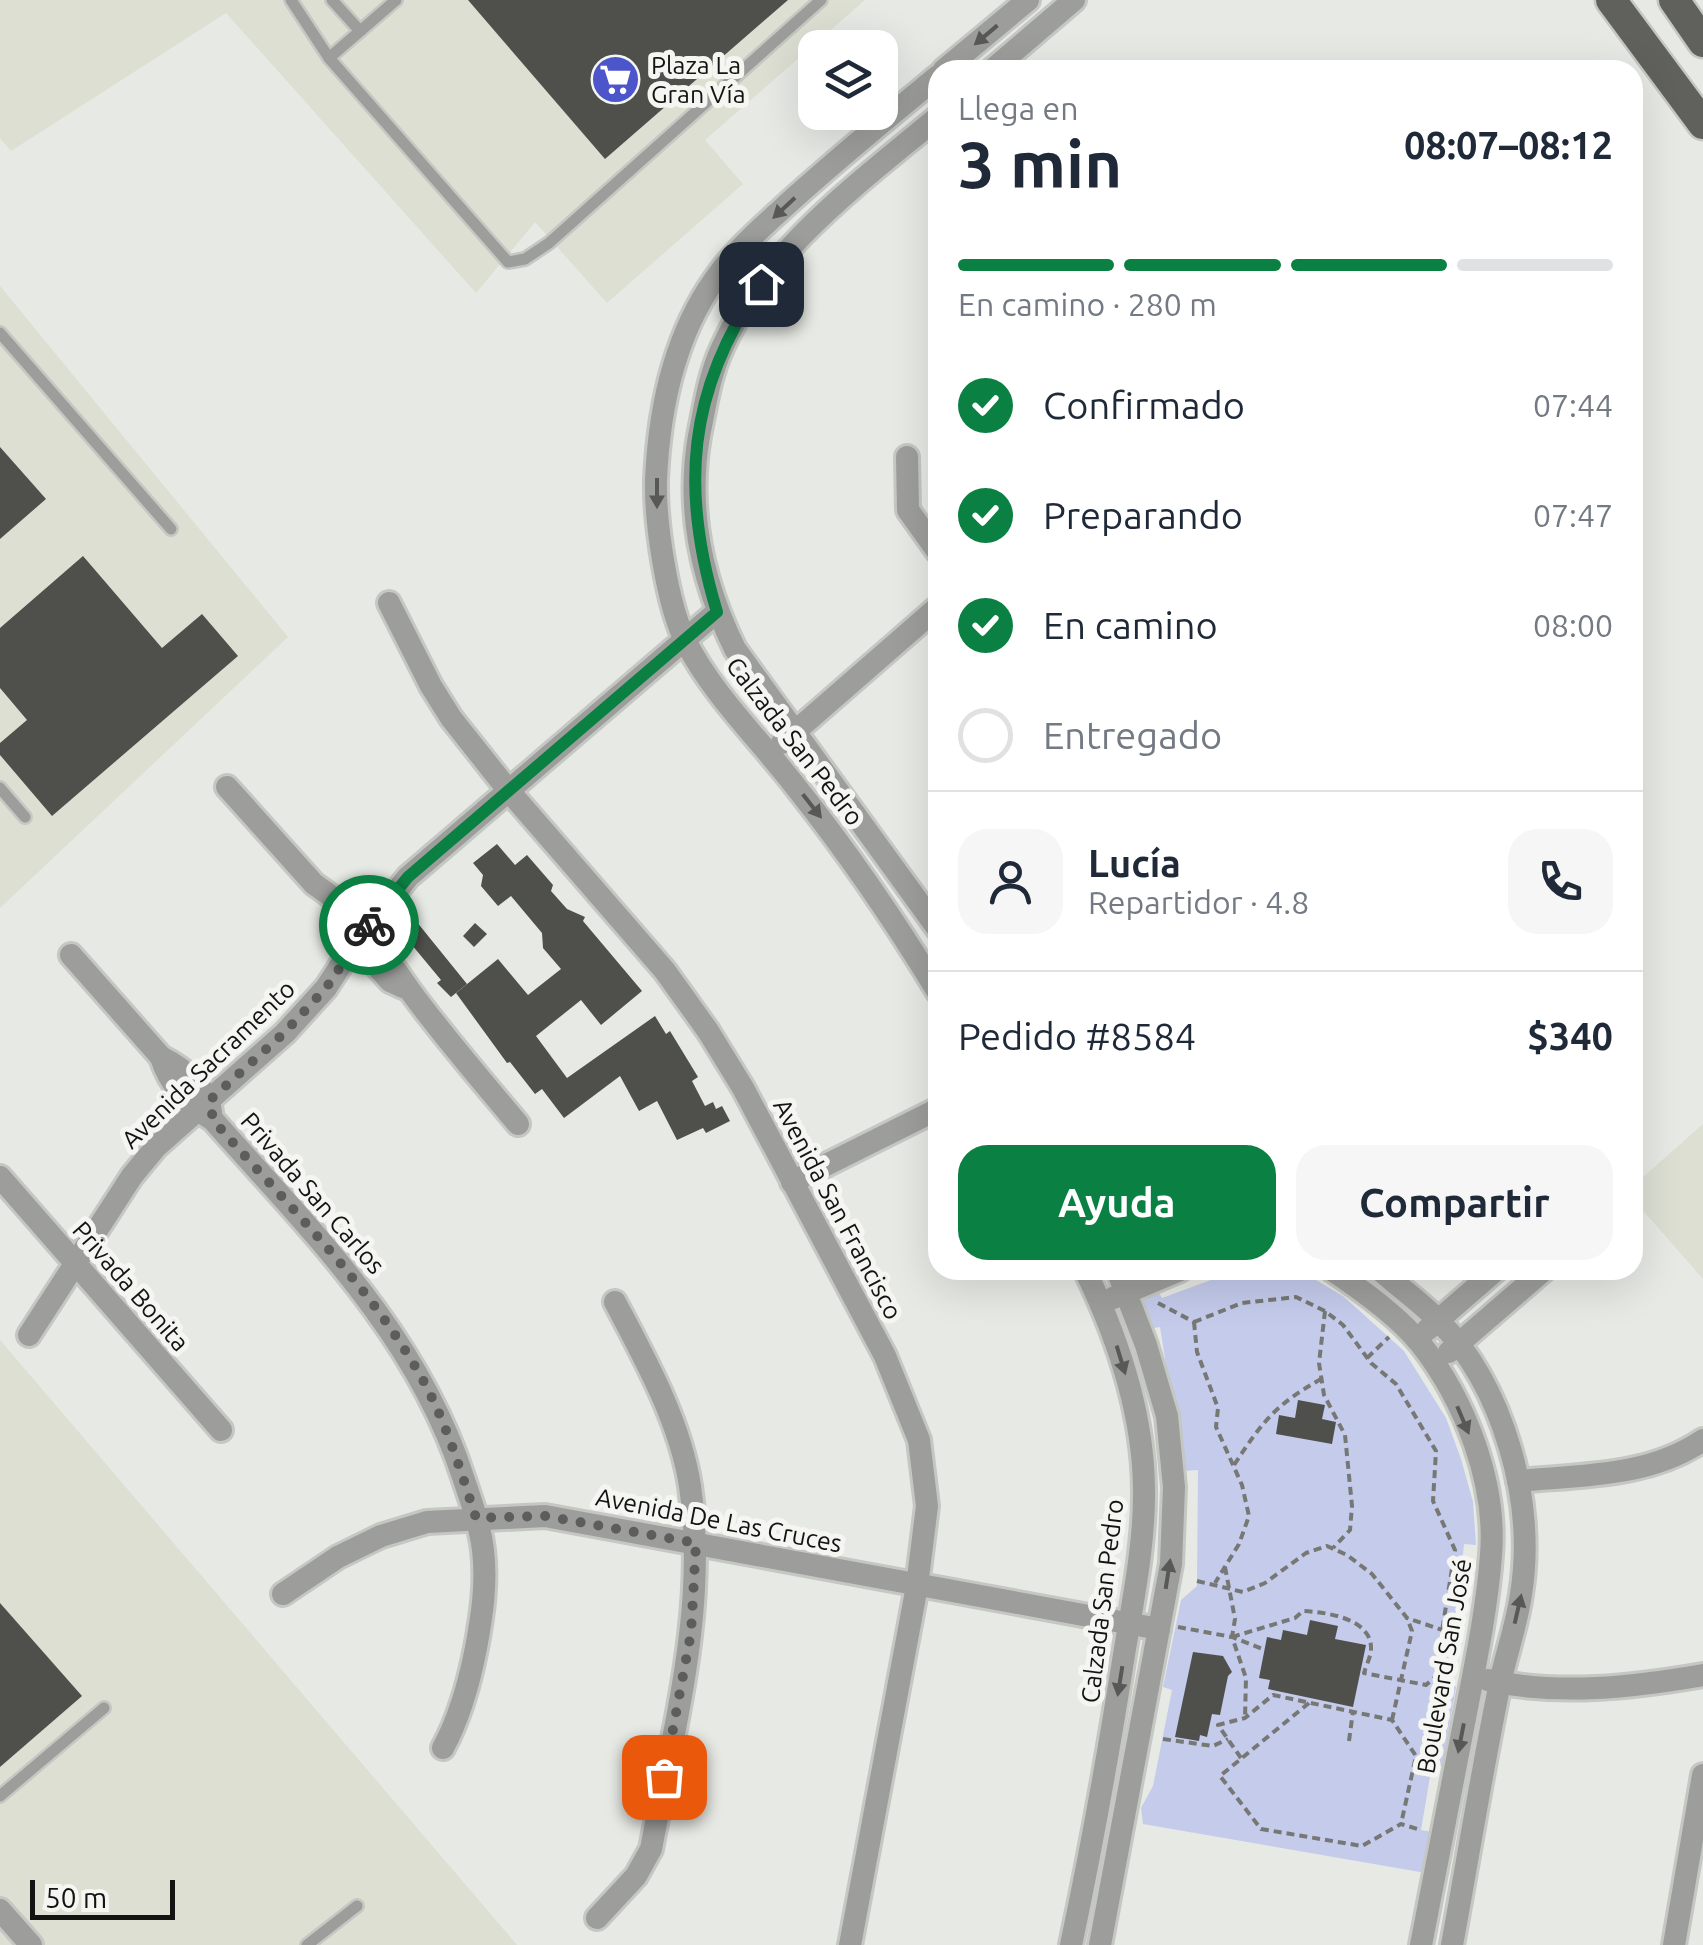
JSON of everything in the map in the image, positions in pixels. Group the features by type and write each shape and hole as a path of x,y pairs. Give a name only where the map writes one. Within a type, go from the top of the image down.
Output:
{"main road":[{"path":"1611,0 1703,124"},
{"path":"1674,0 1703,42"}],"street":[{"path":"956,60 1028,0"},
{"path":"1004,60 1074,0"},
{"name":"Calzada San Pedro","path":"928,84 737,250 713,282 691,322 669,378 660,422 656,501 664,566 685,641 714,684 876,891 928,976"},
{"name":"Calzada San Pedro","path":"928,125 831,207 789,250 739,316 721,350 707,394 693,499 702,562 717,612 735,650 928,915"},
{"path":"811,182 831,207"},
{"path":"908,457 908,510 928,538"},
{"name":"Avenida San Francisco","path":"390,603 451,718 665,972 743,1088 886,1356 919,1440 927,1506 918,1586 850,1945"},
{"name":"Avenida Sacramento","path":"29,1335 132,1176 156,1147 206,1110 326,988 408,877 717,612"},
{"path":"770,754 928,616"},
{"path":"227,786 314,884 322,902 361,936 390,980 411,991 518,1124"},
{"name":"Privada San Carlos","path":"71,955 162,1057 166,1074 206,1110 362,1289 424,1384 454,1451 483,1552 483,1609 456,1725 442,1748"},
{"path":"792,1182 928,1114"},
{"name":"Privada Bonita","path":"0,1177 221,1430"},
{"name":"Calzada San Pedro","path":"1072,1945 1097,1824 1129,1623 1144,1488 1136,1412 1120,1354 1091,1280"},
{"path":"1100,1945 1167,1628 1174,1487 1167,1416 1122,1280"},
{"path":"1101,1304 1156,1280"},
{"name":"Boulevard San José","path":"1347,1280 1417,1340 1434,1363 1459,1409 1489,1499 1492,1552 1473,1677 1421,1945"},
{"path":"1392,1280 1438,1320 1490,1395 1510,1441 1524,1546 1522,1593 1500,1683 1452,1945"},
{"path":"1417,1340 1484,1280"},
{"path":"1434,1363 1533,1280"},
{"path":"596,1918 636,1876 651,1849 691,1633 696,1543 690,1482 668,1413 615,1302"},
{"path":"1518,1481 1628,1471 1677,1455 1703,1440"},
{"name":"Avenida De Las Cruces","path":"283,1594 338,1557 381,1536 427,1522 545,1516 1167,1628"},
{"path":"1473,1677 1500,1683 1588,1688 1646,1685 1703,1675"},
{"path":"1674,1945 1693,1885 1703,1775"},
{"path":"1452,1782 1481,1788"},
{"path":"1097,1824 1122,1827"},
{"path":"0,1910 31,1945"}],"lane":[{"path":"291,0 329,58 502,258 516,262 549,243 821,0"},
{"path":"332,0 360,32"},
{"path":"329,58 396,0"},
{"path":"0,333 171,529"},
{"path":"0,788 25,817"},
{"path":"0,1796 104,1708"},
{"path":"307,1945 356,1906"}],"path":[{"path":"1151,1299 1194,1322 1242,1304 1296,1297 1325,1311 1396,1384 1436,1452 1433,1501 1455,1550 1442,1631"},
{"path":"1325,1311 1321,1378 1324,1395 1346,1435 1352,1506 1350,1530 1334,1548"},
{"path":"1194,1322 1197,1352 1218,1408 1216,1427 1242,1485 1249,1516 1239,1544 1214,1584"},
{"path":"1367,1358 1389,1337"},
{"path":"1233,1467 1264,1419 1288,1397 1321,1378"},
{"path":"1197,1582 1243,1592 1265,1583 1306,1553 1327,1546 1348,1555 1372,1574 1407,1618 1412,1631 1392,1720"},
{"path":"1225,1567 1235,1619 1232,1637 1246,1678 1245,1718"},
{"path":"1232,1637 1295,1618 1303,1611 1325,1612 1354,1622 1366,1634 1371,1646 1364,1674 1426,1685 1450,1663"},
{"path":"1407,1618 1454,1634"},
{"path":"1167,1628 1232,1637 1264,1650"},
{"path":"1241,1758 1218,1725 1245,1718 1273,1696 1392,1720 1416,1756 1402,1824"},
{"path":"1309,1703 1220,1776 1261,1829 1362,1846 1402,1824 1421,1830"},
{"path":"1350,1740 1353,1711"},
{"path":"1162,1738 1213,1746 1228,1739"}],"shaded area":[{"path":"0,0 865,0 831,30 798,30 798,59 705,140 743,184 607,303 535,222 476,293 226,13 11,151 0,138"},
{"path":"0,286 288,637 0,908"},
{"path":"1703,1124 1703,1279 1643,1211 1643,1177"},
{"path":"1211,1280 1316,1280 1343,1296 1404,1351 1446,1418 1473,1502 1476,1545 1464,1544 1449,1681 1456,1687 1442,1766 1432,1765 1421,1830 1433,1832 1426,1873 1143,1824 1141,1808 1153,1786 1172,1690 1163,1687 1181,1600 1197,1586 1198,1470 1183,1471 1160,1327 1154,1328 1141,1295 1157,1289 1162,1298"},
{"path":"0,1340 517,1945 0,1945"}],"building":[{"name":"Plaza La Gran Vía","path":"468,0 788,0 605,159"},
{"path":"0,447 46,499 0,539"},
{"path":"83,556 162,648 202,614 238,656 52,816 0,755 0,743 27,720 0,688 0,628"},
{"path":"497,844 515,865 527,855 553,885 551,891 567,909 585,917 583,921 642,991 601,1025 581,1000 536,1036 567,1078 655,1016 666,1034 670,1031 698,1077 692,1081 705,1106 713,1102 716,1109 722,1106 730,1121 706,1133 703,1128 677,1140 657,1101 639,1111 620,1076 564,1118 542,1089 535,1094 507,1063 456,993 498,959 528,995 561,969 543,948 542,933 511,896 498,906 481,886 483,875 473,863"},
{"path":"416,921 467,984 451,997 402,933"},
{"path":"475,923 487,934 474,947 463,936"},
{"path":"1298,1400 1325,1405 1322,1419 1336,1422 1332,1444 1276,1434 1279,1415 1295,1418"},
{"path":"0,1603 82,1696 0,1767"},
{"path":"1310,1620 1338,1626 1335,1639 1366,1645 1353,1707 1268,1689 1270,1680 1259,1678 1267,1637 1281,1640 1283,1630 1307,1635"},
{"path":"1193,1652 1223,1656 1232,1672 1220,1715 1212,1714 1207,1737 1200,1735 1199,1741 1175,1737"}],"way so far":[{"path":"369,925 326,988 284,1033 210,1100 213,1120 362,1289 394,1334 424,1384 454,1451 476,1518 545,1516 696,1543 691,1633 664,1777"}],"place":[{"name":"Plaza La Gran Vía","path":"616,79"}],"route":[{"path":"369,925 408,877 717,612 702,562 693,499 696,455 707,394 721,350 761,284"}]}
